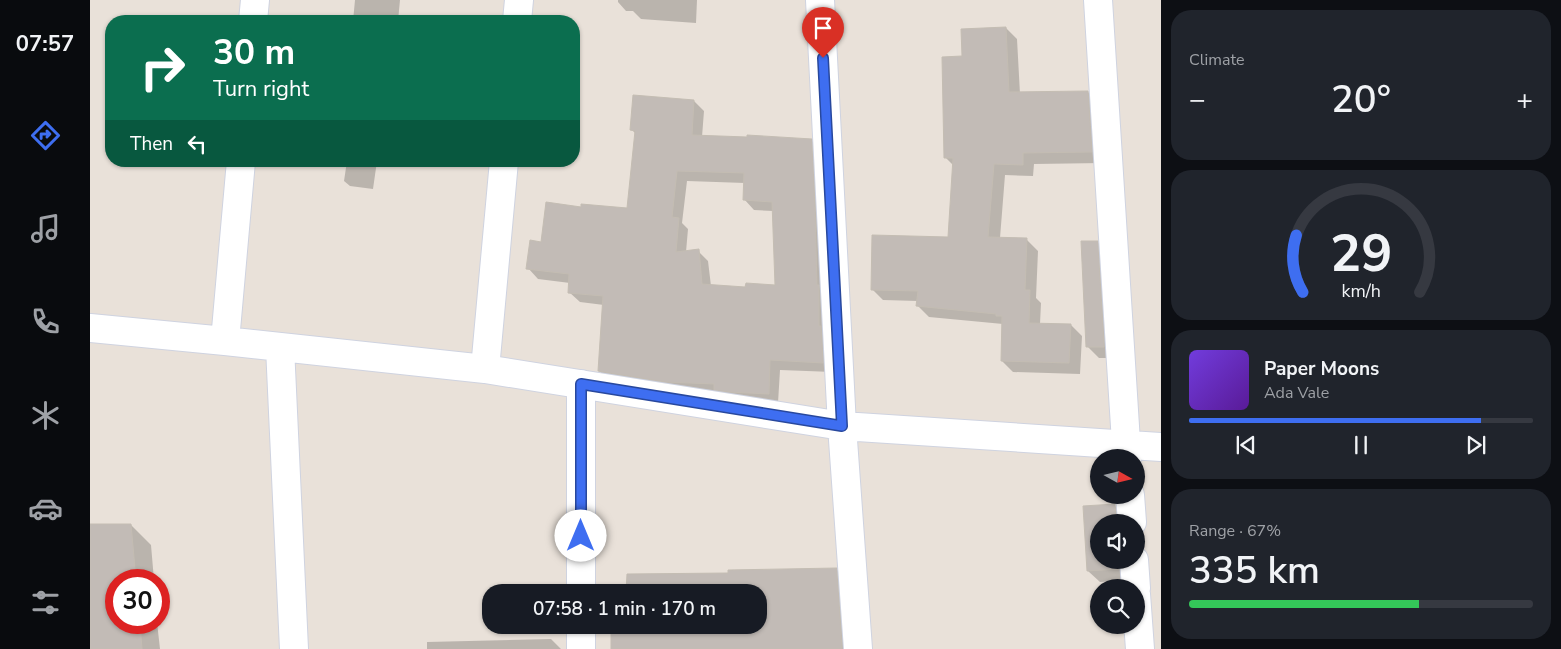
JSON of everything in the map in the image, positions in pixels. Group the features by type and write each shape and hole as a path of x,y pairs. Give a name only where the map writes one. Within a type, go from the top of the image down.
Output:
{"street":[{"path":"254,15 255,0"},
{"path":"518,15 519,0"},
{"path":"820,0 842,426 858,649"},
{"path":"1098,0 1127,449"},
{"path":"225,341 240,167"},
{"path":"485,369 503,167"},
{"path":"90,328 485,369 842,426 1104,449"},
{"path":"280,347 294,649"},
{"path":"581,384 581,584"},
{"path":"1141,449 1161,446"},
{"path":"581,634 581,649"},
{"path":"1139,634 1140,649"}],"building":[{"path":"1006,27 1009,92 1088,91 1092,152 1023,153 1023,165 994,164 988,237 1027,238 1025,290 1030,290 1029,323 1071,324 1069,363 1001,361 1002,316 916,306 918,291 871,290 872,235 948,237 953,158 944,158 942,57 962,56 961,29"},
{"path":"633,95 694,100 692,135 747,137 747,135 812,139 817,285 819,285 819,326 821,326 823,363 770,360 769,394 728,392 714,390 714,384 665,382 598,371 603,296 568,293 569,274 526,269 530,240 541,242 546,202 581,207 581,204 627,208 635,131 630,130","holes":["677,171 744,173 743,200 772,202 775,285 746,283 745,287 702,284 699,249 676,252 679,218 672,217"]},
{"path":"1081,241 1098,241 1104,347 1086,347"},
{"path":"1115,504 1116,514 1090,514 1090,569 1119,569 1087,571 1083,506"},
{"path":"90,524 131,524 135,569 105,569 105,634 141,634 142,649 90,649"},
{"path":"837,568 842,649 611,649 611,634 767,634 767,584 626,584 627,574 728,573 728,570"}],"route":[{"path":"581,536 581,384 842,426 823,58"}]}
